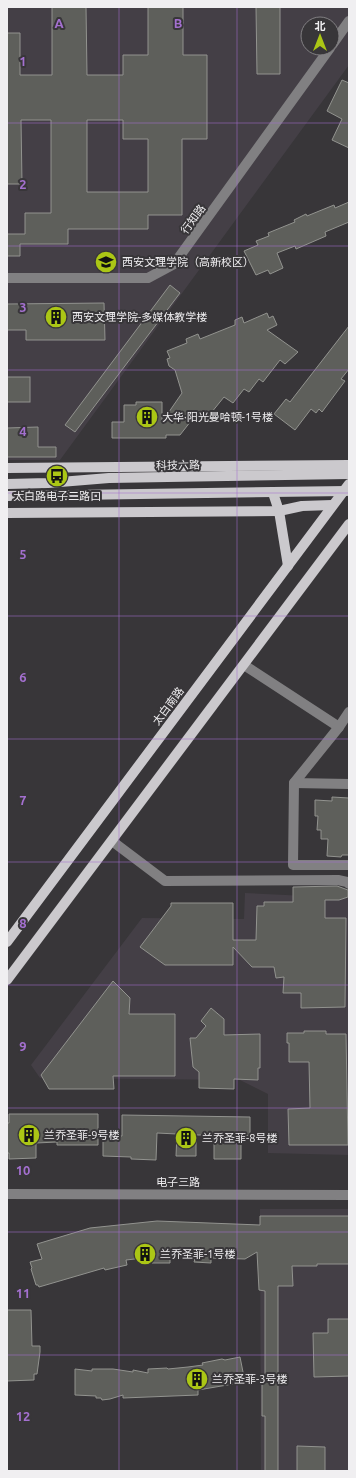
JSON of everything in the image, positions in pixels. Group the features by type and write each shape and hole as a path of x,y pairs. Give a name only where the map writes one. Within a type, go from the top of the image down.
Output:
{"main road":[{"path":"7,468 349,465"},
{"name":"科技六路","path":"7,484 48,483 109,478 349,474"},
{"path":"7,496 273,493 347,489"},
{"name":"太白南路","path":"7,942 332,505 347,489"},
{"path":"273,493 279,511 288,566"},
{"path":"7,513 279,511 302,506 332,505"},
{"path":"7,980 349,524"}],"street":[{"path":"340,34 349,21"},
{"name":"行知路","path":"7,278 148,278 174,264 324,56"},
{"path":"244,665 339,727"},
{"path":"349,712 339,727 294,783 293,865 349,865"},
{"path":"294,783 349,784"},
{"path":"112,841 165,881 338,880 349,884"},
{"name":"电子三路","path":"7,1194 349,1195"}],"shaded area":[{"name":"西安文理学院（高新校区）","path":"7,7 349,7 349,65 60,460 7,460"},
{"path":"245,893 349,898 349,1155 268,1153 268,1094 240,1080 40,1078 31,1065 142,918 244,919"},
{"path":"260,1209 349,1209 349,1471 261,1471"}],"building":[{"path":"52,7 86,7 87,75 123,75 123,55 148,55 148,7 183,7 183,55 207,55 207,139 182,139 182,215 148,215 148,229 68,229 68,244 20,244 20,256 7,256 7,234 25,234 25,213 51,213 51,120 21,120 22,184 7,184 7,33 20,33 20,75 52,75","holes":["87,120 123,120 123,139 148,139 148,192 87,192"]},
{"path":"256,7 280,7 280,74 257,74"},
{"path":"342,80 349,83 349,148 332,140 342,119 327,111"},
{"path":"349,202 349,222 325,232 326,236 296,249 295,246 277,253 283,268 270,274 268,270 256,275 244,251 258,245 256,241 269,236 268,233 295,222 294,220 306,214 307,216 334,205 335,208"},
{"path":"170,285 180,293 75,432 65,425"},
{"name":"西安文理学院-多媒体教学楼","path":"104,303 105,340 26,340 26,330 7,330 7,304"},
{"path":"267,313 269,318 273,316 277,325 267,330 298,352 285,364 280,360 263,382 259,379 249,392 244,389 233,403 224,397 207,418 198,412 180,435 166,435 166,438 112,438 112,422 124,422 124,405 136,405 136,402 162,402 162,422 182,393 175,370 169,366 167,359 170,358 167,351 187,343 186,339 198,334 200,339 235,325 235,320 242,317 244,323"},
{"path":"349,326 349,369 341,379 345,381 322,412 319,409 316,413 311,409 295,430 274,414 286,399 290,402"},
{"path":"7,377 30,377 30,402 7,402"},
{"path":"38,427 38,447 56,447 56,457 7,457 7,428"},
{"path":"332,797 349,798 349,855 342,855 341,857 327,856 328,839 321,839 321,830 317,830 318,816 315,816 315,800 332,801"},
{"path":"337,886 348,890 348,897 339,900 325,900 325,918 346,918 345,1007 301,1008 301,993 283,993 284,977 276,978 274,967 252,967 233,947 233,965 165,965 140,947 171,906 171,903 233,903 233,940 256,940 257,906 264,906 264,902 293,902 293,887"},
{"path":"113,981 130,998 129,1014 175,1014 175,1076 113,1076 114,1089 49,1089 41,1075"},
{"path":"211,1008 224,1019 224,1035 260,1034 260,1068 258,1068 258,1080 234,1079 234,1089 199,1088 199,1072 193,1067 190,1038 196,1038 206,1026 201,1021"},
{"path":"304,1031 326,1031 326,1034 346,1034 348,1145 289,1145 288,1109 310,1108 309,1062 289,1062 289,1043 287,1043 287,1033 304,1033"},
{"name":"兰乔圣菲-9号楼","path":"9,1114 98,1114 98,1145 57,1145 57,1142 36,1143 36,1158 9,1159 9,1153 7,1153 7,1123 9,1123"},
{"name":"兰乔圣菲-8号楼","path":"122,1115 250,1117 250,1136 241,1135 241,1159 214,1159 214,1135 196,1135 196,1156 176,1156 177,1134 157,1133 156,1160 103,1156 103,1136 122,1136"},
{"path":"260,1216 349,1216 349,1264 292,1266 293,1286 278,1286 278,1471 265,1471 265,1416 262,1416 262,1383 265,1383 265,1291 259,1290 257,1252 245,1259 211,1258 211,1263 194,1262 195,1259 170,1258 170,1263 152,1263 152,1257 126,1260 127,1265 105,1270 104,1268 39,1287 36,1285 30,1262 42,1259 37,1244 90,1228 157,1221 260,1225"},
{"path":"7,1310 31,1310 32,1346 40,1346 37,1374 34,1374 34,1380 7,1381"},
{"path":"328,1319 349,1319 349,1376 314,1377 313,1333 328,1333"},
{"name":"兰乔圣菲-3号楼","path":"240,1357 245,1382 198,1390 198,1395 123,1398 123,1395 102,1400 101,1398 96,1398 96,1396 75,1395 75,1369 92,1371 92,1369 113,1369 133,1372 133,1370 148,1373 148,1369 188,1367 203,1365 202,1363 222,1359 225,1360"},
{"path":"297,1446 325,1447 325,1471 297,1471"}],"place":[{"name":"西安文理学院（高新校区）","path":"106,262"},
{"name":"西安文理学院-多媒体教学楼","path":"56,317"},
{"name":"大华·阳光曼哈顿-1号楼","path":"147,417"},
{"name":"太白路电子二路口","path":"57,476"},
{"name":"兰乔圣菲-9号楼","path":"29,1135"},
{"name":"兰乔圣菲-8号楼","path":"186,1138"},
{"name":"兰乔圣菲-1号楼","path":"145,1254"},
{"name":"兰乔圣菲-3号楼","path":"197,1379"}]}
